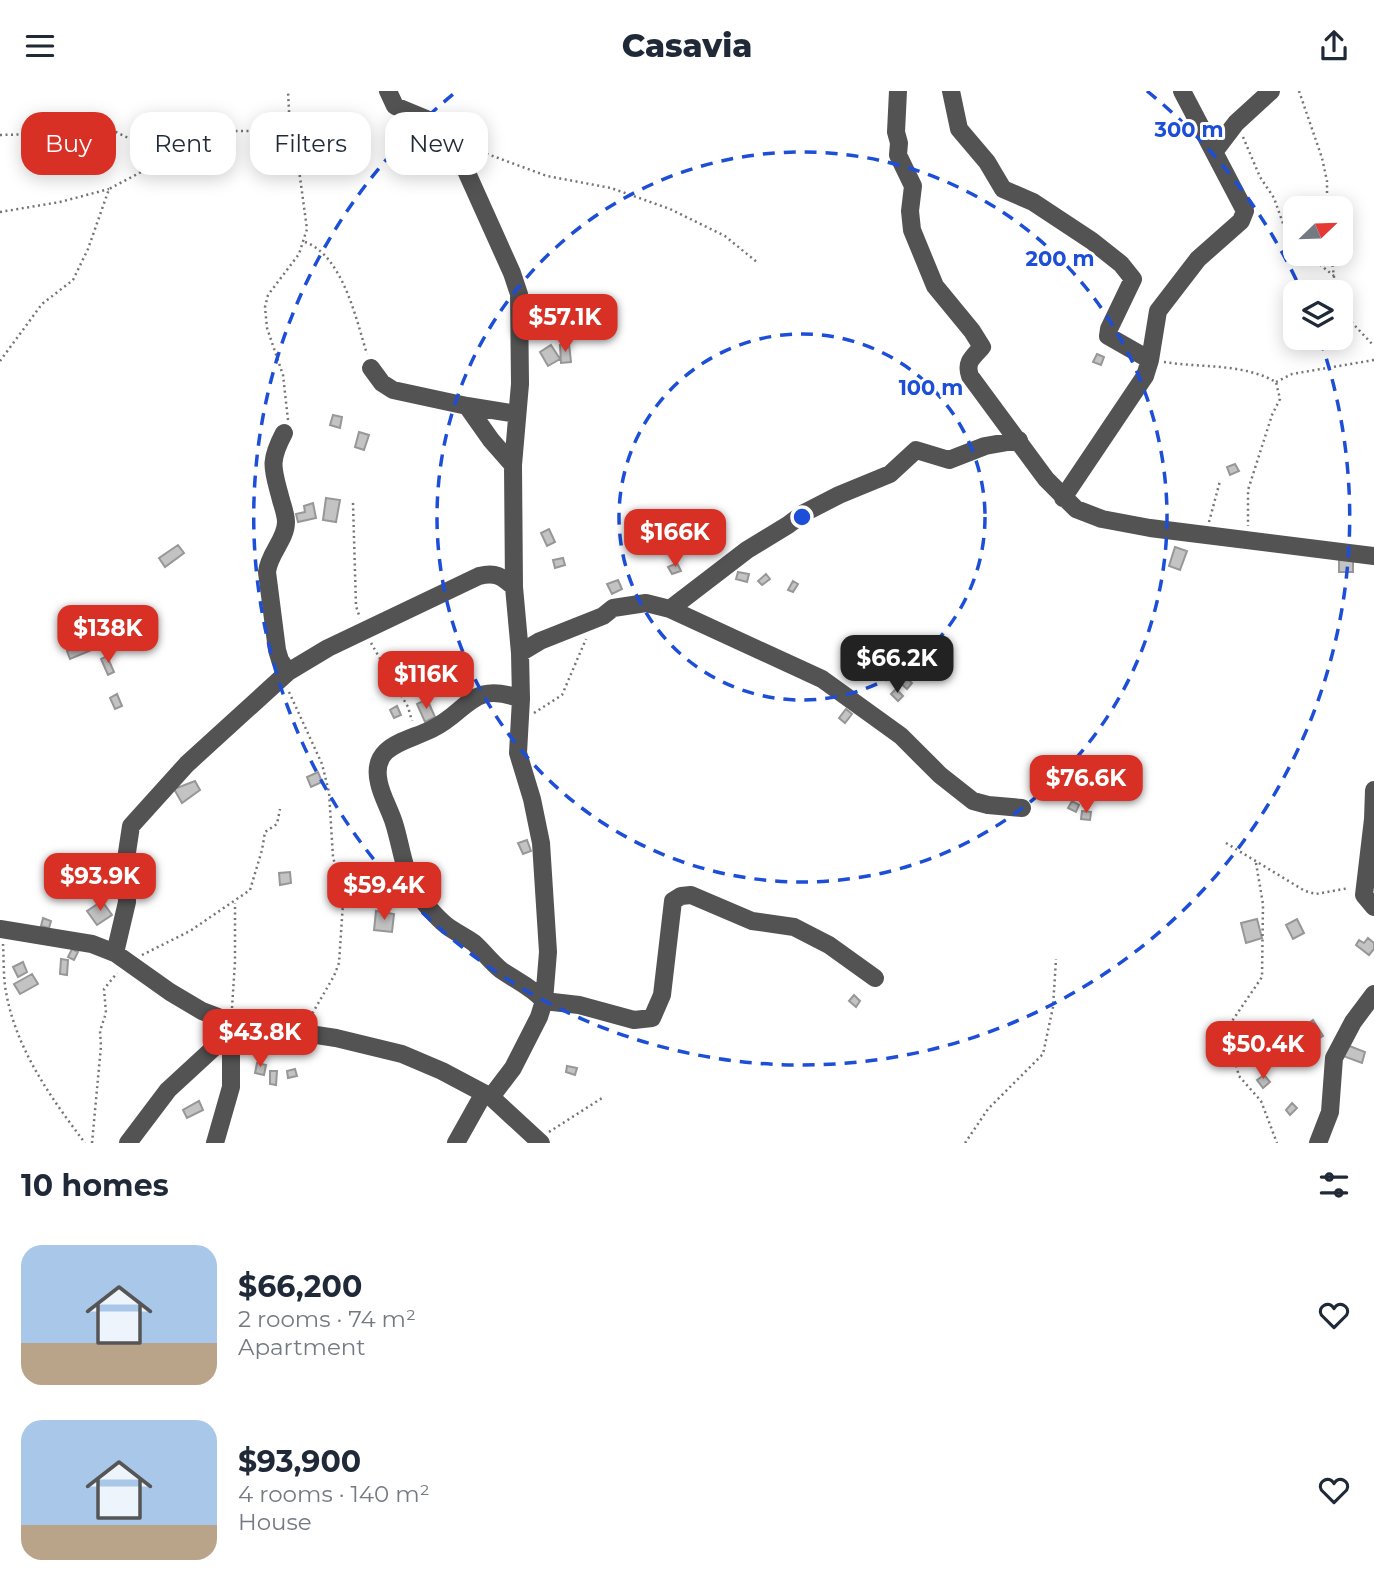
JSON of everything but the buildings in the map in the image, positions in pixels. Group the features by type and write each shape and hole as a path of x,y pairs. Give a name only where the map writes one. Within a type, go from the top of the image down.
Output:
{"street":[{"path":"388,91 395,106 409,112"},
{"path":"898,91 898,155 913,186 910,211 912,230 935,286 982,347 969,361 967,368 970,376 1063,498 1076,509 1102,519 1374,555"},
{"path":"951,91 959,128 987,162 1003,189 1033,202 1122,264 1133,279 1108,336 1150,360"},
{"path":"1063,498 1145,376 1158,311 1198,259 1241,221 1245,212 1182,91"},
{"path":"1214,152 1236,123 1271,91"},
{"path":"456,1143 488,1095 513,1068 539,1017 544,1001 548,953 541,843 532,799 518,753 521,699 514,587 513,465 520,384 519,295 512,273 468,175"},
{"path":"371,368 382,383 393,390 517,414"},
{"path":"467,406 513,465"},
{"path":"284,433 274,451 272,464 286,518 285,531 268,563 267,572 277,650 285,675"},
{"path":"670,609 747,550 788,526 804,513 890,474 916,450 949,460 985,446 1019,440"},
{"path":"121,957 127,902 126,859 131,826 187,764 285,675 328,648 479,576 492,573 499,575 514,587"},
{"path":"520,653 540,641 603,616 613,608 646,603 670,609 822,679 901,736 940,775 973,801 988,805 1022,807"},
{"path":"521,699 507,694 475,697 433,729 388,750 379,758 377,771 406,868 416,891 445,924 474,943 499,969 544,1001 579,1005 634,1020 652,1018 663,995 673,901 681,896 691,895 752,921 794,927 829,945 875,978"},
{"path":"1374,790 1374,819 1364,895 1374,907"},
{"path":"1,929 92,944 121,957 170,992 231,1027 336,1038 402,1054 488,1095 540,1143"},
{"path":"1318,1143 1330,1112 1334,1058 1353,1022 1374,994"},
{"path":"128,1143 168,1090 231,1027"},
{"path":"215,1143 231,1087 231,1027"}],"path":[{"path":"288,91 289,112"},
{"path":"1299,91 1322,158 1327,196"},
{"path":"1236,123 1260,177 1274,198 1283,223"},
{"path":"0,135 116,132 130,139"},
{"path":"488,154 547,176 611,188 670,209 725,236 758,263"},
{"path":"0,212 60,202 109,189 135,175"},
{"path":"284,433 288,421 283,376 267,328 265,307 268,295 305,242 307,229 300,175"},
{"path":"0,361 42,304 73,280 88,249 109,189"},
{"path":"305,242 318,247 333,265 356,315 371,368"},
{"path":"1322,266 1334,276"},
{"path":"1333,266 1334,280"},
{"path":"1353,324 1374,346"},
{"path":"1150,360 1192,366 1240,368 1263,374 1276,381 1280,399 1272,415 1248,490 1248,539"},
{"path":"1276,381 1292,374 1374,360"},
{"path":"1205,534 1220,481"},
{"path":"353,503 356,606 364,632 408,707 416,735"},
{"path":"519,723 562,695 588,634"},
{"path":"285,675 322,764 329,792 333,857 343,902 339,963 302,1034"},
{"path":"92,1143 100,1031 106,1013 104,989 121,957 190,931 250,890 265,832 277,824 280,809"},
{"path":"1226,842 1305,891 1317,894 1346,890 1365,881"},
{"path":"1256,863 1263,904 1262,977 1228,1027 1239,1076 1261,1101 1277,1143"},
{"path":"231,1027 235,902"},
{"path":"1,929 6,992 23,1047 47,1089 85,1143"},
{"path":"965,1143 988,1109 1043,1053 1053,1006 1056,959"},
{"path":"540,1143 552,1128 602,1098"}]}
